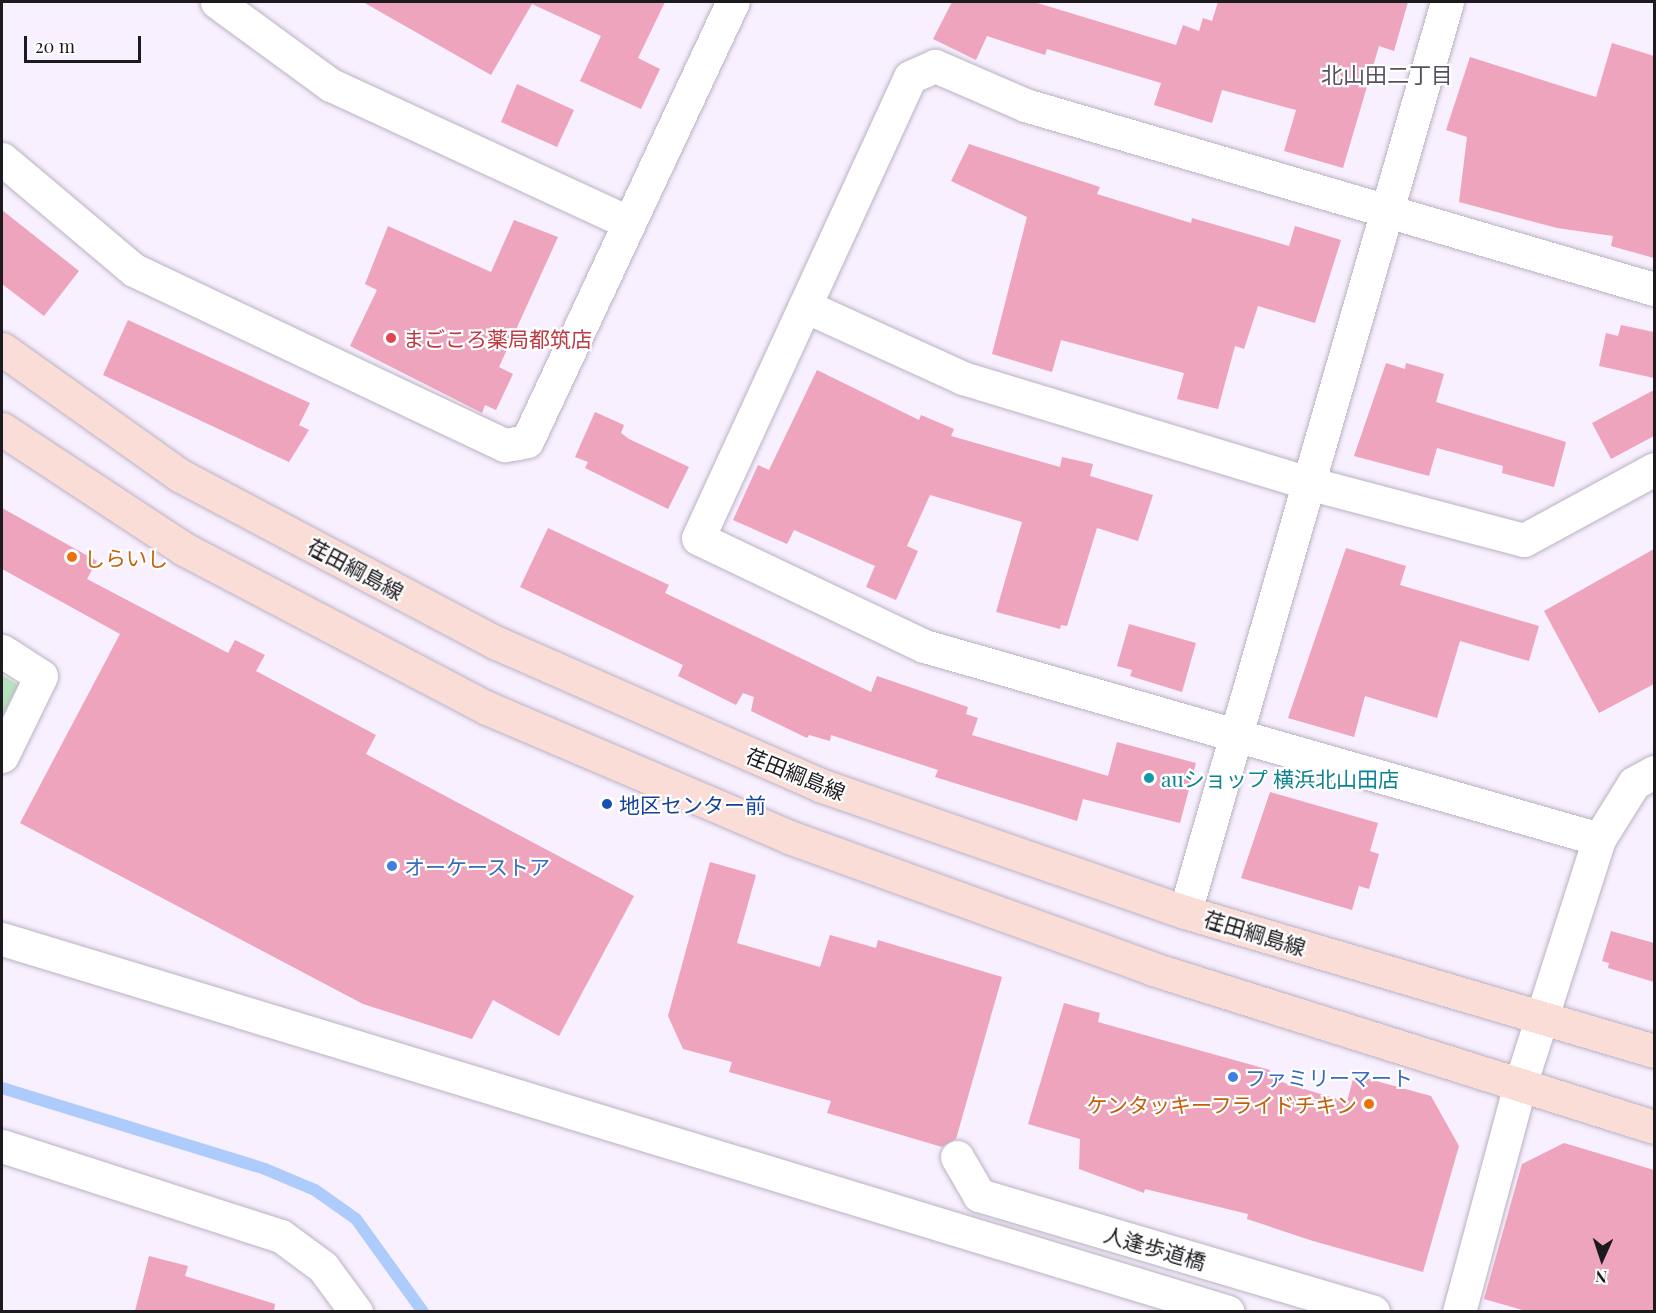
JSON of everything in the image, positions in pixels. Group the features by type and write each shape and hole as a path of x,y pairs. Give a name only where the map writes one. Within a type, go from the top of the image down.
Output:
{"main road":[{"name":"荏田綱島線","path":"2,349 181,476 497,643 819,785 1185,912 1654,1051"},
{"path":"2,429 184,549 487,708 789,837 1153,969 1654,1127"}],"street":[{"path":"217,2 331,85 629,223"},
{"path":"2,159 134,270 505,445 527,441 733,2"},
{"path":"1185,912 1447,2"},
{"path":"1599,839 1235,738 924,646 698,538 910,77 935,66 1024,105 1387,213 1654,289"},
{"path":"806,306 963,378 1308,483 1524,540 1654,469"},
{"path":"2,651 41,676 2,756"},
{"path":"1459,1311 1520,1085 1599,839 1634,783 1654,772"},
{"path":"2,939 1228,1311"},
{"path":"2,1146 281,1236 323,1267 356,1311"},
{"name":"人逢歩道橋","path":"957,1157 979,1195 1373,1311"}],"green space":[{"path":"2,675 18,685 2,717"}],"building":[{"path":"363,2 665,2 638,58 660,69 641,109 580,81 601,36 532,4 491,75"},
{"path":"952,2 1034,2 1176,45 1183,25 1199,31 1203,18 1212,21 1218,2 1408,2 1394,51 1379,46 1343,168 1284,151 1296,110 1222,90 1212,123 1154,105 1161,83 1047,49 1045,55 987,36 976,60 933,39"},
{"path":"1612,43 1654,56 1654,258 1611,246 1613,236 1557,228 1459,202 1467,137 1446,130 1470,57 1596,97"},
{"path":"517,84 574,110 557,147 501,122"},
{"path":"969,144 1100,187 1097,194 1191,223 1192,218 1289,246 1295,226 1341,240 1315,323 1258,306 1244,349 1235,346 1218,409 1177,399 1184,373 1061,340 1052,372 992,354 1027,217 951,181"},
{"path":"2,210 79,271 44,316 2,284"},
{"path":"514,220 558,237 499,367 513,374 496,410 485,405 482,413 350,346 377,290 365,284 388,226 491,272"},
{"path":"128,320 310,403 299,425 309,430 289,462 103,375"},
{"path":"1621,325 1654,332 1654,378 1599,366 1606,333 1618,336"},
{"path":"1386,363 1405,369 1406,363 1444,374 1436,402 1566,442 1554,487 1502,473 1503,466 1437,448 1429,476 1354,456"},
{"path":"817,370 919,420 921,415 954,429 951,436 1060,467 1062,457 1093,464 1090,476 1153,495 1138,541 1097,528 1067,626 1061,625 1060,629 996,612 1022,522 930,495 907,546 918,551 896,600 866,587 875,566 794,530 787,544 733,520 758,465 769,470"},
{"path":"1654,390 1654,436 1611,459 1592,423"},
{"path":"595,412 624,425 621,433 629,439 689,467 668,509 585,468 588,462 575,457"},
{"path":"2,508 97,561 87,579 228,653 235,640 265,655 256,671 376,735 366,754 634,896 559,1036 493,1000 472,1039 363,1004 20,823 120,634 2,569"},
{"path":"548,528 669,585 665,593 871,692 877,676 968,707 966,714 978,718 972,735 1108,776 1117,742 1196,763 1180,823 1083,799 1077,821 935,777 938,770 831,735 830,741 809,735 807,738 751,711 754,697 743,693 736,705 678,676 683,665 520,587"},
{"path":"1346,548 1406,566 1400,585 1539,626 1529,661 1460,641 1437,718 1365,696 1354,737 1288,718"},
{"path":"1654,549 1654,684 1599,713 1544,611"},
{"path":"1129,624 1196,643 1182,692 1130,676 1132,670 1117,666"},
{"path":"1270,792 1378,823 1370,851 1379,854 1369,889 1359,886 1352,910 1241,878"},
{"path":"710,862 756,875 737,943 820,967 830,935 876,948 878,940 1002,977 956,1139 942,1147 827,1113 831,1101 729,1072 732,1062 683,1049 668,1016"},
{"path":"1611,931 1654,943 1654,982 1608,968 1609,963 1602,961"},
{"path":"1064,1003 1100,1013 1098,1022 1270,1070 1268,1078 1347,1102 1354,1075 1431,1096 1459,1146 1423,1272 1313,1241 1247,1219 1248,1214 1145,1189 1144,1193 1079,1169 1080,1139 1028,1124"},
{"path":"1564,1143 1654,1170 1654,1311 1526,1311 1484,1299 1522,1164"},
{"path":"149,1256 188,1266 185,1276 275,1304 274,1311 135,1311"}],"waterway":[{"path":"2,1088 265,1169 315,1190 356,1219 423,1312"}],"place":[{"name":"まごころ薬局都筑店","path":"391,338"},
{"name":"しらいし","path":"72,557"},
{"name":"auショップ 横浜北山田店","path":"1149,778"},
{"name":"地区センター前","path":"607,804"},
{"name":"オーケーストア","path":"392,866"},
{"name":"ファミリーマート","path":"1233,1077"},
{"name":"ケンタッキーフライドチキン","path":"1369,1104"}],"district":[{"name":"北山田二丁目","path":"1387,75"}]}
